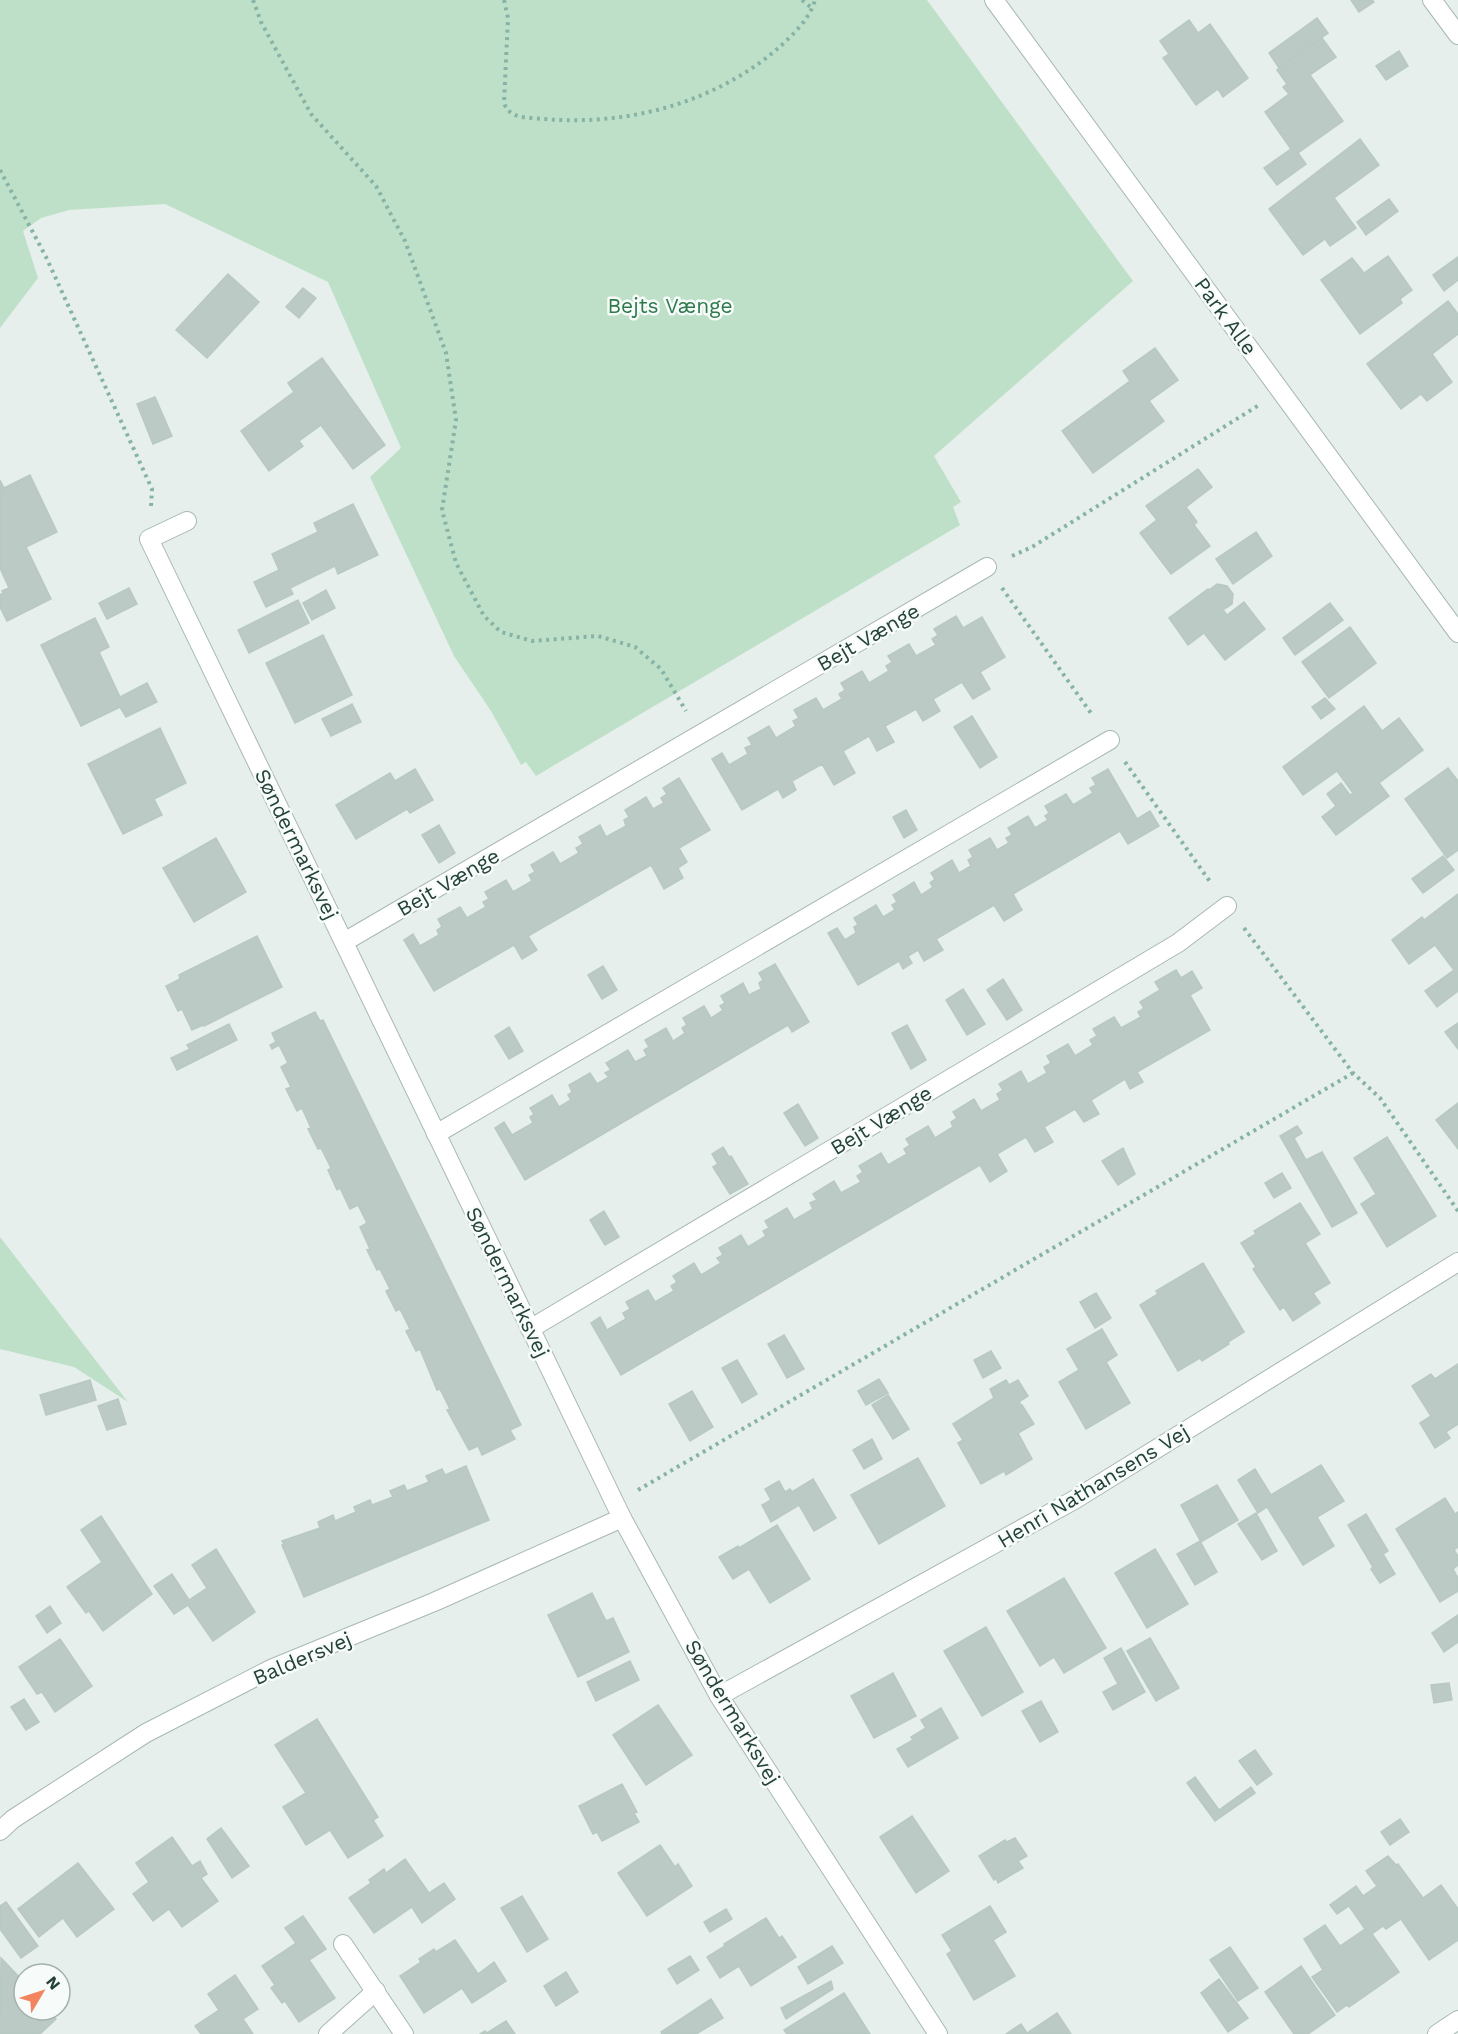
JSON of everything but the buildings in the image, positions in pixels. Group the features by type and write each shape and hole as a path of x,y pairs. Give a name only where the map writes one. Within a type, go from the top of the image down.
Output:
{"street":[{"name":"Park Alle","path":"994,0 1458,633"},
{"path":"1432,0 1458,35"},
{"path":"149,539 187,520"},
{"name":"Søndermarksvej","path":"149,539 618,1511 720,1696 938,2034"},
{"name":"Bejt Vænge","path":"344,942 987,567"},
{"path":"436,1134 1110,740"},
{"name":"Bejt Vænge","path":"530,1329 1178,943 1227,906"},
{"name":"Henri Nathansens Vej","path":"720,1696 1074,1500 1458,1262"},
{"name":"Baldersvej","path":"0,1831 14,1819 146,1732 273,1668 434,1602 618,1511"},
{"path":"343,1944 405,2034"},
{"path":"328,2034 376,1991"},
{"path":"1437,2034 1458,2020"}],"path":[{"path":"254,0 261,22 311,114 376,186 408,251 446,354 456,420 442,510 456,563 484,616 501,632 532,641 598,636 635,647 661,669 699,735"},
{"path":"504,0 508,18 504,103 512,115 555,120 620,118 674,105 718,89 764,60 788,40 813,9 815,0"},
{"path":"802,0 813,9"},
{"path":"0,170 46,257 152,489 149,539"},
{"path":"987,567 1032,547 1281,392"},
{"path":"618,1511 1353,1073"}],"green space":[{"name":"Bejts Vænge","path":"0,0 927,0 1133,281 934,456 961,502 953,507 960,525 536,776 526,762 521,765 491,711 454,656 370,477 401,448 328,282 165,204 69,210 41,218 23,231 38,278 0,328"},
{"path":"0,1237 128,1402 74,1367 0,1349"}]}
